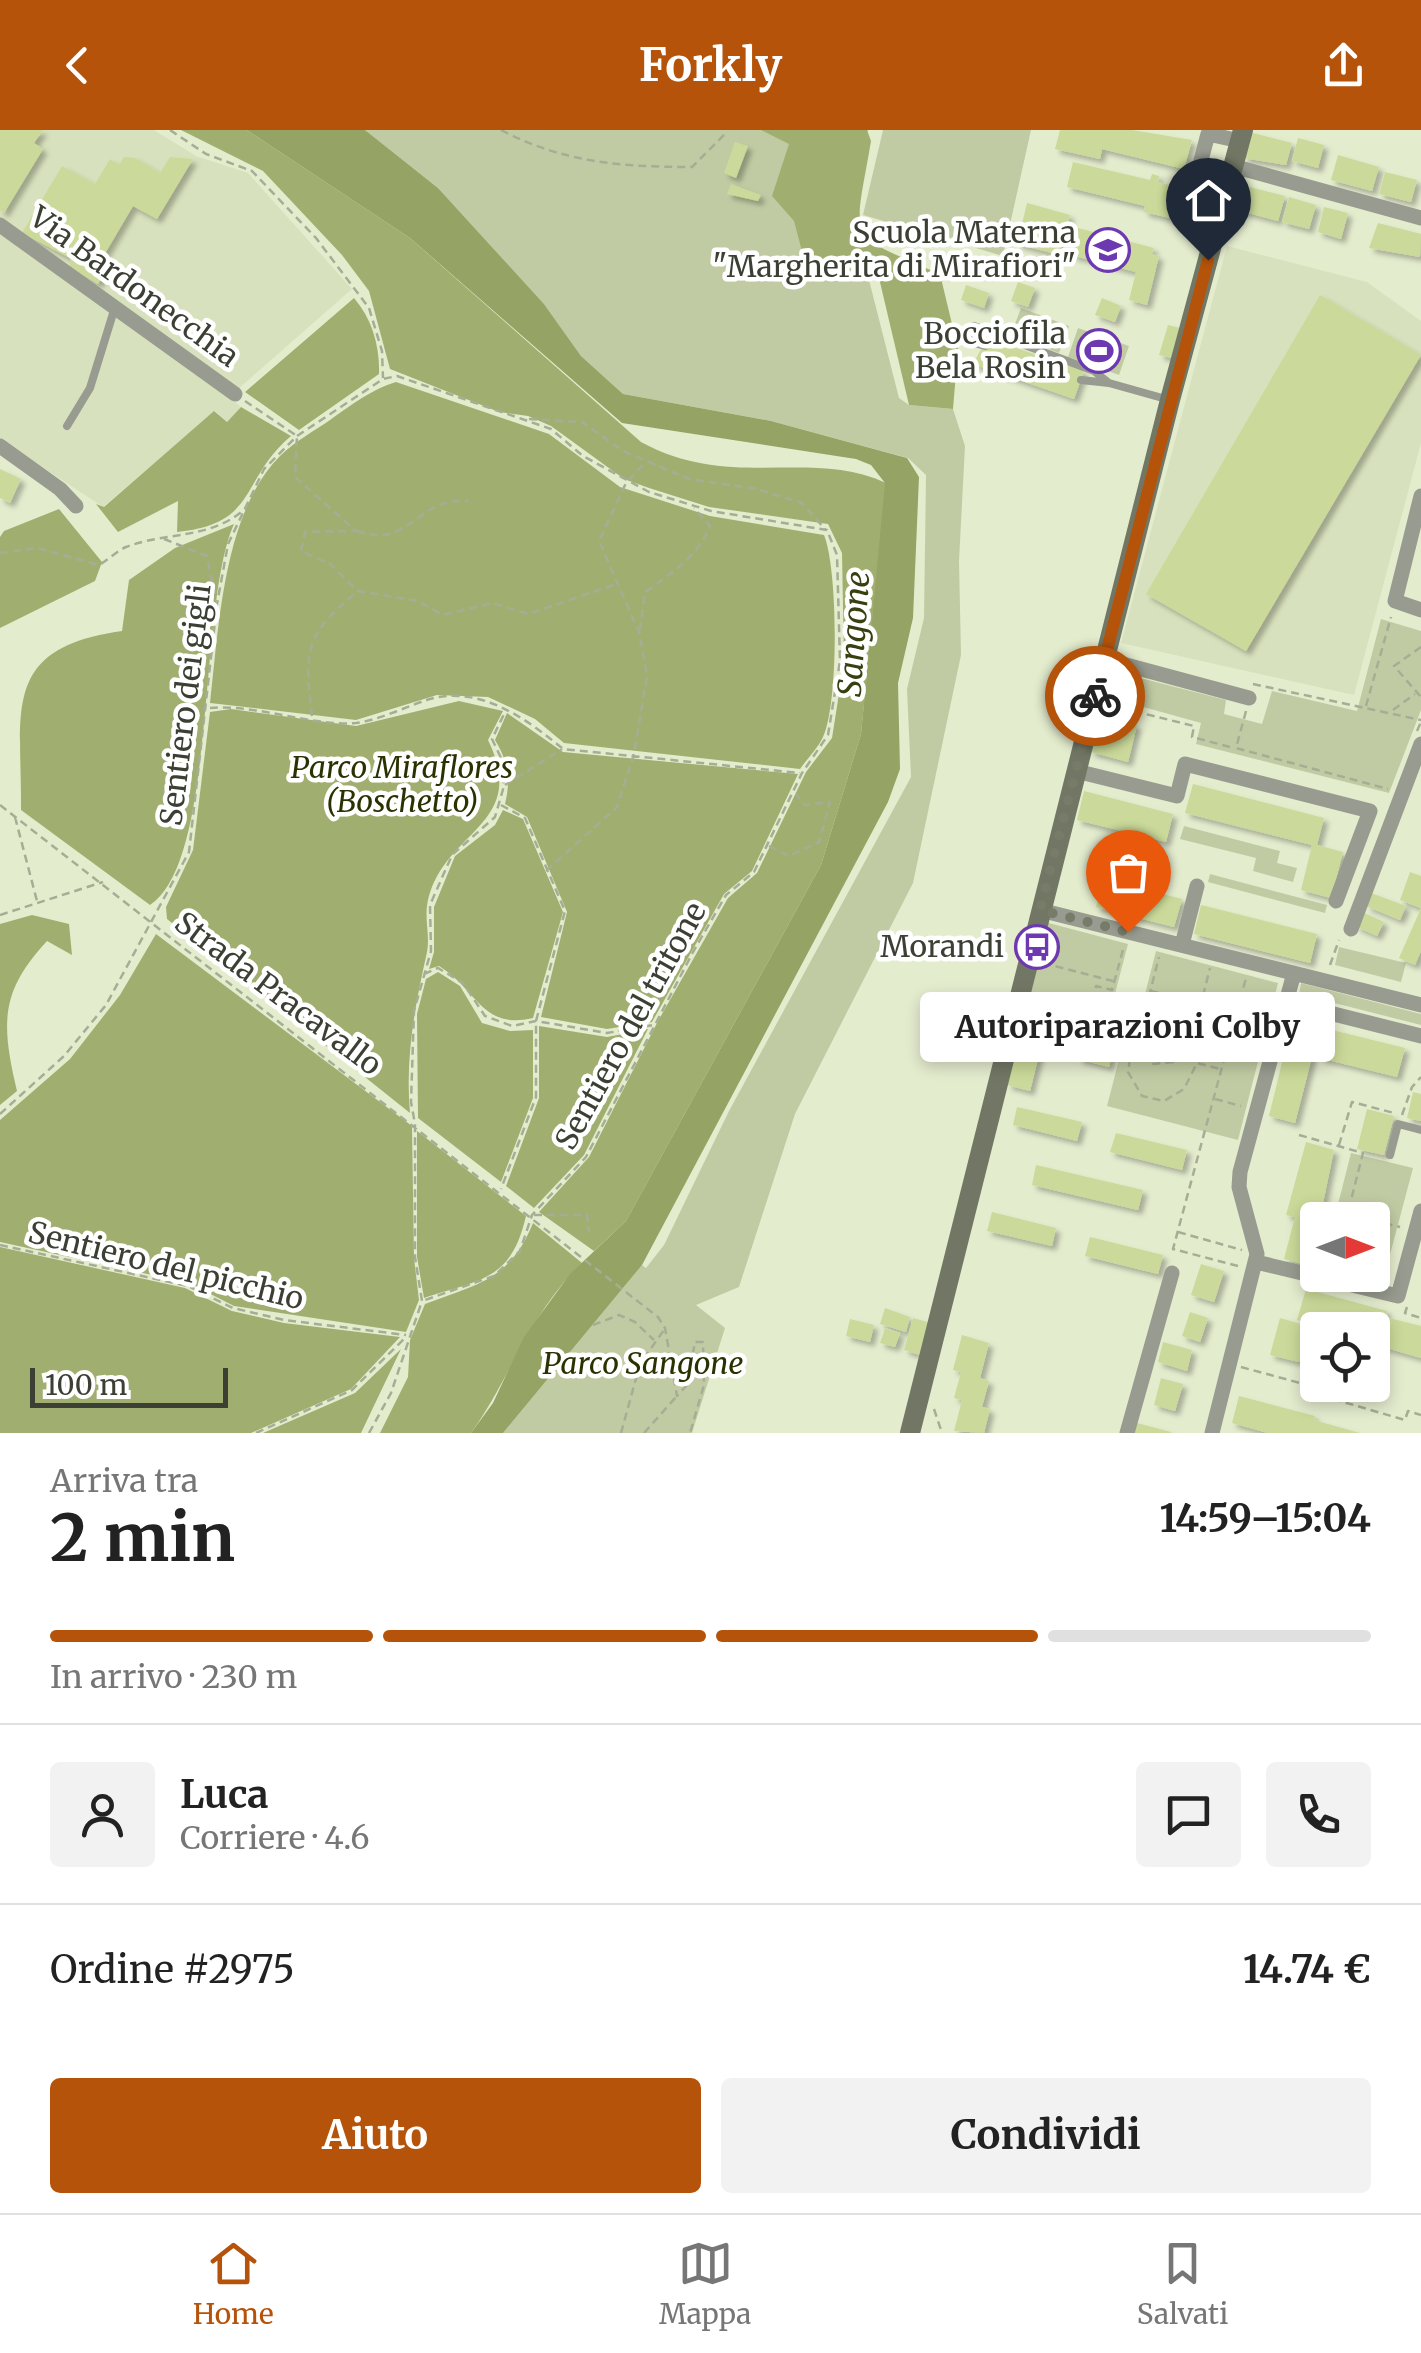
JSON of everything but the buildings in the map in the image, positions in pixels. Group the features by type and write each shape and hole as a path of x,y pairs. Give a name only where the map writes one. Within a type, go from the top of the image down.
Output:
{"street":[{"path":"910,1433 1104,658 1241,136 1191,130"},
{"path":"1208,134 1193,190 1225,198"},
{"path":"1233,166 1421,218"},
{"name":"Via Bardonecchia","path":"2,229 235,394"},
{"path":"0,446 60,489 76,506"},
{"path":"1421,496 1395,601 1421,610"},
{"path":"1104,658 1249,698"},
{"path":"1351,929 1421,744"},
{"path":"1076,771 1177,796 1186,764 1370,811 1336,902"},
{"path":"1182,945 1197,886"},
{"path":"1040,910 1420,1002"},
{"path":"1212,1433 1256,1262 1239,1180 1294,973"},
{"path":"1286,1002 1421,1036"},
{"path":"1256,1262 1398,1296 1421,1210"},
{"path":"1127,1433 1172,1272"}],"lane":[{"path":"67,426 90,388 115,308"},
{"path":"984,346 970,342 974,326 1094,371 1108,383"},
{"path":"1080,380 1108,383 1170,400"},
{"path":"1390,1155 1398,1124 1421,1130"}],"path":[{"path":"170,130 206,154 252,171 316,238 369,308 382,351 383,379"},
{"path":"501,130 521,140 612,167 692,167 724,134"},
{"name":"Sentiero dei gigli","path":"0,1114 84,1034 130,965 189,852 216,604 228,544 264,470 297,436 383,379 397,376 500,414 528,419"},
{"path":"235,394 297,436 294,477 356,531"},
{"path":"528,419 582,422 646,461 690,480 757,489 802,504 826,530"},
{"path":"528,419 551,428 583,456 626,483 691,505 826,530"},
{"path":"546,871 617,808 634,754 648,676 639,632 599,541 626,483 646,461"},
{"path":"469,500 450,499 432,504 405,530 378,538 356,531 305,532 301,551 330,564 358,591 418,602 443,615 492,603 528,614 618,584"},
{"path":"639,632 646,592 679,569 704,540 710,526 691,505"},
{"path":"0,553 37,548 99,565 126,548 202,533 233,520 247,506"},
{"name":"Sentiero del tritone","path":"422,1300 494,1276 520,1251 532,1216 586,1157 653,1025 726,895 754,872 802,773 828,736 840,661 837,555 826,530"},
{"path":"163,538 207,556 216,604"},
{"path":"312,717 306,668 320,623 358,591"},
{"path":"1366,706 1395,601"},
{"path":"1421,646 1394,666 1421,697"},
{"path":"1236,748 1254,680 1421,720"},
{"path":"1391,712 1416,693"},
{"path":"207,708 231,706 355,723 437,698 488,700 533,724 563,749 802,773"},
{"path":"1094,700 1194,726 1192,737 1395,790"},
{"path":"370,1433 392,1393 422,1300 415,1257 416,1124 411,1102 414,1011 431,951 430,904 452,855 468,838 484,830 499,804 504,786 501,758 492,739 506,710"},
{"path":"504,786 563,749"},
{"path":"768,846 789,856 819,842 830,802 805,805 794,791"},
{"name":"Strada Pracavallo","path":"0,804 500,1190 649,1309 665,1328"},
{"path":"499,804 525,818 565,911 536,1022 536,1097 500,1190"},
{"path":"14,816 38,903"},
{"path":"0,915 102,882"},
{"path":"1086,1026 1096,986 1112,990 1128,932"},
{"path":"1164,941 1146,1008 1154,1010 1145,1056 1152,1064 1173,1062 1178,1048 1190,1050 1214,953"},
{"path":"1028,958 1115,981"},
{"path":"1250,962 1173,1249 1256,1262"},
{"path":"422,974 438,968 463,982 485,1016 512,1026 536,1022 608,1033 653,1025"},
{"path":"1150,991 1236,1014"},
{"path":"1120,1035 1146,1041"},
{"path":"1132,1046 1128,1072 1142,1096 1164,1101 1184,1089 1197,1063 1221,1070"},
{"path":"1339,1145 1352,1102 1403,1115 1412,1087 1421,1077"},
{"path":"1213,1099 1257,1110"},
{"path":"1299,1135 1363,1153 1351,1202"},
{"path":"532,1216 587,1215 589,1232"},
{"path":"1390,1224 1416,1231"},
{"path":"1178,1232 1256,1262"},
{"name":"Sentiero del picchio","path":"0,1245 188,1286 233,1308 284,1320 408,1335"},
{"path":"594,1326 619,1315 636,1322 655,1341"},
{"path":"621,1433 640,1364 665,1328"},
{"path":"665,1328 677,1396"},
{"path":"256,1433 352,1390 408,1335"},
{"path":"644,1433 687,1385 695,1342 703,1342 704,1385 690,1433"},
{"path":"1230,1364 1311,1386 1310,1392 1406,1420 1408,1411 1421,1415"}],"shaded area":[{"path":"0,130 154,130 196,156 248,173 352,289 229,397 241,407 227,422 215,411 103,507 0,439"},
{"path":"247,130 365,130 438,188 544,304 581,356 623,394 771,421 907,458 919,477 913,618 898,683 900,769 888,802 642,1265 503,1433 471,1433 493,1403 524,1337 570,1274 626,1221 821,865 861,734 885,483 871,465 856,459 622,423 410,238"},
{"path":"1227,246 1367,282 1421,321 1421,443 1354,695 1121,643"}],"green space":[{"path":"181,130 247,130 410,238 641,442 706,464 828,469 886,483 861,734 821,865 626,1221 594,1251 539,1212 589,1157 658,1021 728,898 757,873 806,772 832,738 844,662 842,553 828,524 709,507 649,488 624,479 551,426 528,416 499,412 390,369 369,291 342,255 263,171"},
{"name":"Parco Sangone","path":"365,130 868,130 853,217 899,398 909,405 953,409 965,446 959,561 961,655 913,883 795,1114 739,1287 696,1305 725,1328 692,1433 503,1433 642,1265 646,1268 664,1245 729,1111 911,777 907,689 924,618 926,475 908,458 771,421 623,394 581,356 544,304 438,188"},
{"path":"761,130 867,130 871,141 861,199 863,230 886,250 940,274 958,349 953,409 909,405 879,278 852,263 804,259 794,221 772,196 789,144"},
{"path":"883,130 1031,130 1003,256 863,215"},
{"path":"354,298 374,333 379,374 299,430 245,392"},
{"name":"Bocciofila Bela Rosin","path":"1021,308 1069,326 1059,353 1011,335"},
{"name":"Bocciofila Bela Rosin","path":"1078,328 1129,346 1119,375 1068,357"},
{"path":"396,382 549,434 620,487 710,516 824,535 834,605 832,695 823,737 800,769 564,743 535,719 488,697 437,695 356,720 210,703 227,572 246,508 261,480 298,441 362,398"},
{"path":"241,407 291,436 275,452 235,510 222,520 177,532 178,501 118,532 96,504 104,507 214,411 227,422"},
{"path":"59,509 102,562 95,581 0,628 0,537 4,531"},
{"path":"234,524 215,612 197,787 187,838 172,879 150,905 21,810 21,714 26,689 37,669 55,652 83,639 122,631 129,580 175,548"},
{"path":"1381,619 1421,631 1421,710 1389,793 1196,744 1201,723 1111,698 1117,672 1226,700 1224,714 1262,724 1272,691 1357,711"},
{"name":"Parco Miraflores (Boschetto)","path":"459,701 503,711 488,740 498,769 498,792 491,811 448,860 435,881 427,906 428,946 410,1052 410,1113 167,919 166,907 193,850 210,712 231,709 356,726"},
{"path":"507,713 563,752 798,774 752,871 724,894 652,1022 607,1029 541,1017 567,912 527,817 505,804 507,771 495,740"},
{"path":"503,810 523,819 563,912 533,1018 516,1020 502,1018 481,1006 439,966 429,969 434,952 434,907 455,856 495,825"},
{"path":"1184,826 1280,851 1277,863 1297,868 1293,882 1253,871 1256,858 1180,839"},
{"path":"1210,874 1327,905 1325,913 1208,882"},
{"path":"32,915 69,924 72,955 47,941 20,976 8,1010 7,1027 17,1091 0,1105 0,924"},
{"path":"1045,922 1128,944 1107,1024 1024,1002"},
{"path":"156,934 412,1126 414,1258 419,1300 406,1332 234,1306 189,1283 0,1242 0,1120 70,1059 120,995"},
{"path":"1339,947 1406,963 1401,982 1335,965"},
{"path":"1156,951 1278,983 1238,1140 1107,1106 1123,1044 1132,1045"},
{"path":"438,972 460,986 482,1023 510,1031 533,1030 533,1098 501,1182 418,1118 417,1014 426,979"},
{"path":"1301,983 1421,1014 1421,1025 1299,994"},
{"path":"539,1026 607,1037 648,1029 584,1155 534,1208 506,1186 539,1098"},
{"path":"417,1131 526,1216 512,1254 502,1266 477,1281 424,1298 417,1257"},
{"path":"1351,1153 1413,1168 1390,1255 1390,1202 1339,1202"},
{"path":"533,1223 582,1263 535,1323 471,1433 380,1433 408,1377 410,1340 425,1304 476,1285 503,1268 524,1242"},
{"path":"0,1247 185,1288 232,1311 284,1323 400,1337 351,1389 251,1433 0,1433"},
{"path":"401,1349 361,1433 263,1433 355,1393"}],"way so far":[{"path":"1095,696 1040,910 1128,932"}],"place":[{"name":"Scuola Materna \"Margherita di Mirafiori\"","path":"1108,250"},
{"name":"Bocciofila Bela Rosin","path":"1099,351"},
{"name":"Autoriparazioni Colby","path":"1128,932"},
{"name":"Morandi","path":"1037,947"}],"route":[{"path":"1095,696 1208,260"}],"water label":[{"name":"Sangone","path":"854,634"}]}
